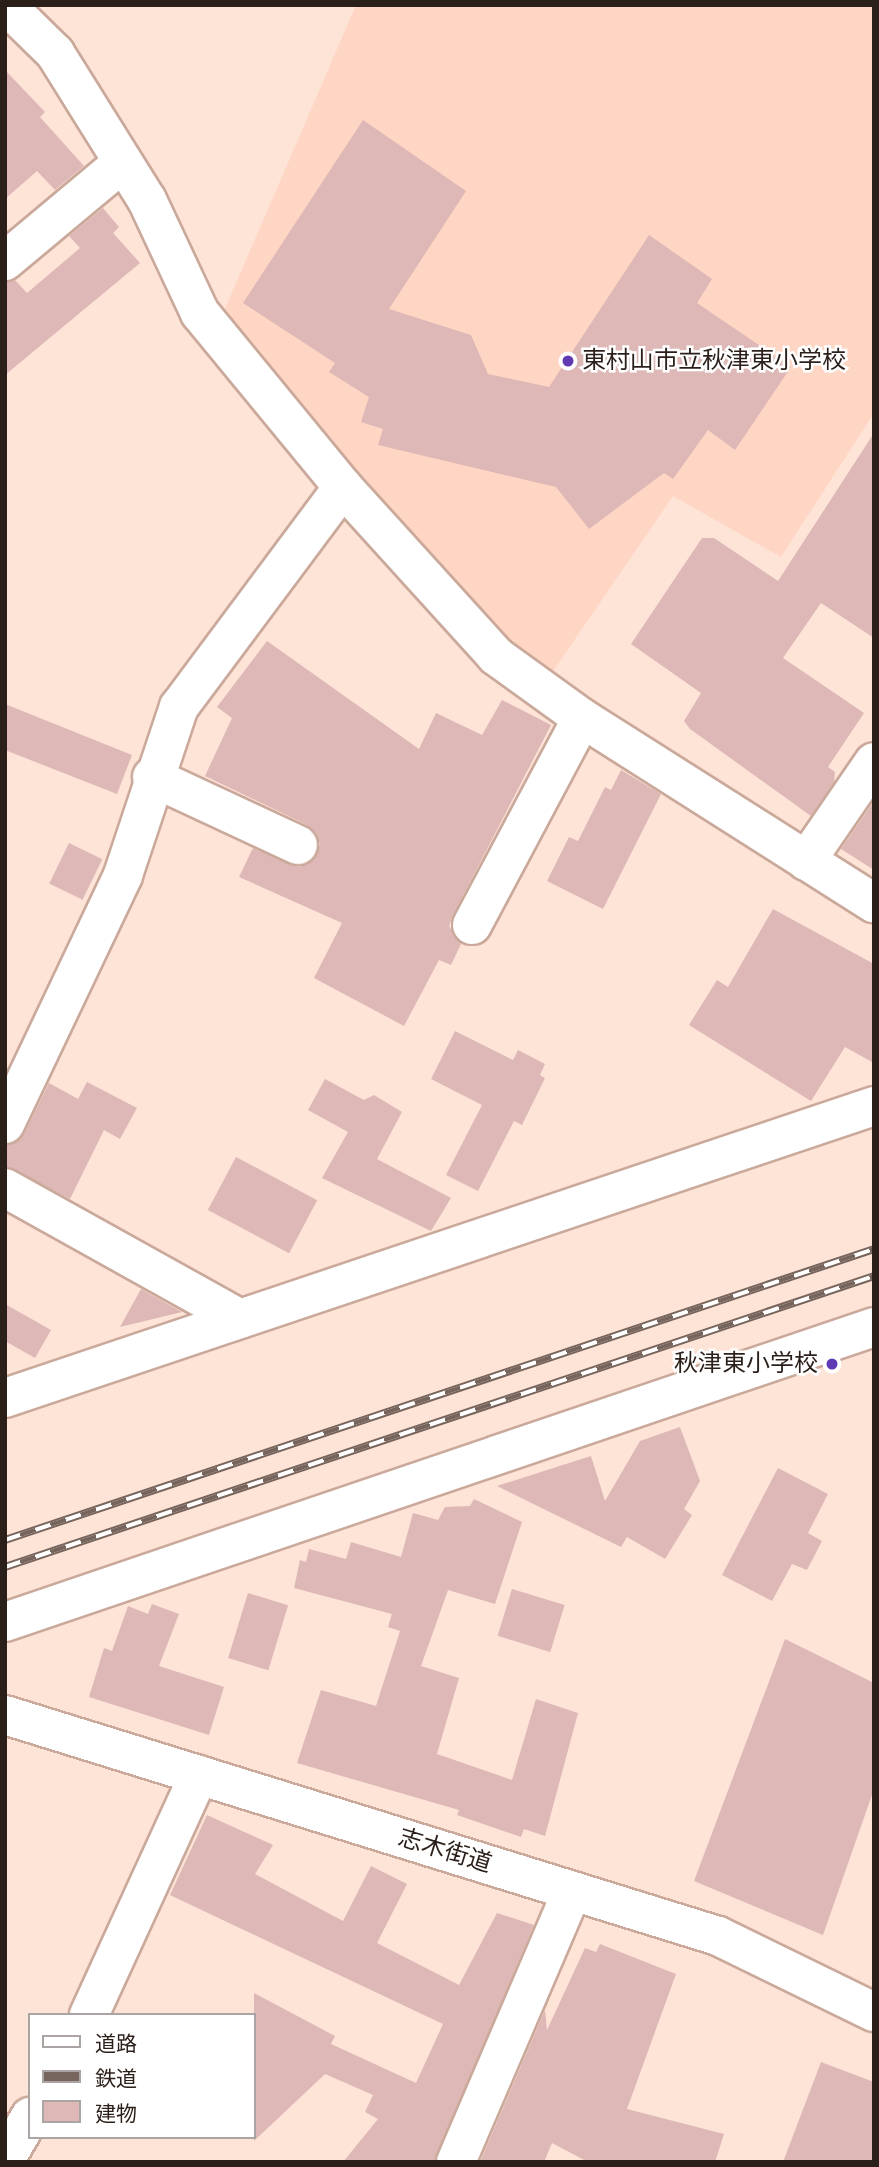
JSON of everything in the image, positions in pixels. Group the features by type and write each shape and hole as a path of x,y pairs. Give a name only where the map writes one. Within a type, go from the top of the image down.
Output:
{"street":[{"path":"6,5 55,53 146,200 200,313 343,487 496,656 582,718 874,903"},
{"path":"5,261 122,163"},
{"path":"5,1124 123,875 152,776 179,707 343,487"},
{"path":"472,925 582,718"},
{"path":"806,861 874,762"},
{"path":"152,776 298,845"},
{"path":"5,1398 874,1107"},
{"path":"5,1188 240,1319"},
{"path":"5,1622 874,1327"},
{"name":"志木街道","path":"5,1715 719,1936 874,2012"},
{"path":"90,2013 199,1775"},
{"path":"456,2162 572,1891"},
{"path":"5,2160 28,2120"}],"shaded area":[{"name":"東村山市立秋津東小学校","path":"356,5 874,5 874,413 781,557 673,496 551,674 520,656 323,448 225,309"}],"building":[{"path":"5,70 45,112 40,117 84,166 55,190 37,171 5,199"},
{"path":"363,120 466,191 389,309 471,335 488,374 549,387 649,235 712,279 697,303 791,367 735,450 708,430 673,479 664,473 589,529 556,487 378,445 383,429 361,422 369,397 329,372 335,363 243,303"},
{"path":"103,208 119,227 113,233 140,263 5,375 5,282 15,280 27,293 80,248 69,236"},
{"path":"874,433 874,638 821,603 783,658 864,713 828,767 835,772 834,782 811,816 690,729 684,721 701,693 631,644 702,538 714,538 778,581"},
{"path":"267,641 419,749 436,713 482,735 502,700 551,725 453,915 449,926 461,944 451,965 439,960 404,1026 314,978 342,923 239,877 253,848 299,867 311,862 320,844 307,825 205,776 232,718 217,707"},
{"path":"5,704 132,755 117,794 5,750"},
{"path":"621,770 661,794 603,909 547,881 569,837 578,841 605,787 611,790"},
{"path":"874,801 874,870 841,849"},
{"path":"69,843 102,859 83,900 49,883"},
{"path":"773,909 874,964 874,1063 845,1047 811,1101 689,1025 717,980 728,987"},
{"path":"455,1031 513,1060 518,1050 545,1064 540,1075 545,1078 522,1125 514,1121 478,1191 446,1175 482,1105 431,1079"},
{"path":"325,1079 364,1100 374,1095 402,1112 377,1159 451,1198 431,1231 322,1178 348,1132 308,1110"},
{"path":"87,1082 137,1108 120,1139 104,1130 70,1199 5,1166 5,1146 24,1134 49,1083 78,1099"},
{"path":"236,1157 317,1200 289,1253 208,1210"},
{"path":"141,1289 182,1312 120,1327"},
{"path":"5,1304 51,1330 35,1358 5,1341"},
{"path":"680,1427 700,1481 684,1509 692,1515 665,1559 627,1537 621,1547 497,1486 591,1456 605,1501 640,1441"},
{"path":"778,1468 828,1494 808,1533 822,1541 807,1570 792,1564 772,1601 722,1575"},
{"path":"474,1499 522,1522 495,1604 448,1590 421,1666 459,1678 437,1754 512,1780 536,1699 578,1713 545,1836 524,1829 521,1837 457,1815 459,1810 297,1763 321,1690 376,1706 400,1631 388,1627 392,1614 294,1588 300,1560 306,1562 309,1549 346,1559 351,1542 401,1557 413,1513 438,1520 445,1507 470,1506"},
{"path":"512,1589 565,1605 550,1652 498,1636"},
{"path":"248,1593 288,1605 268,1670 228,1658"},
{"path":"152,1604 179,1614 159,1666 224,1687 209,1735 89,1697 104,1648 112,1651 128,1606 148,1614"},
{"path":"785,1639 874,1683 874,1789 823,1935 694,1881"},
{"path":"207,1815 273,1845 255,1874 343,1921 371,1866 407,1884 377,1943 459,1985 497,1913 534,1925 435,2162 343,2162 378,2119 365,2112 373,2095 325,2074 254,2141 254,1993 335,2036 331,2044 416,2083 443,2024 170,1895"},
{"path":"600,1944 676,1974 627,2109 724,2134 715,2162 588,2162 552,2143 544,2162 480,2162 545,2010 547,2030 585,1948 596,1952"},
{"path":"821,2062 874,2082 874,2162 783,2162"}],"railway":[{"path":"5,1540 874,1249"},
{"path":"5,1567 874,1276"}],"place":[{"name":"東村山市立秋津東小学校","path":"568,361"},
{"name":"秋津東小学校","path":"832,1364"}]}
